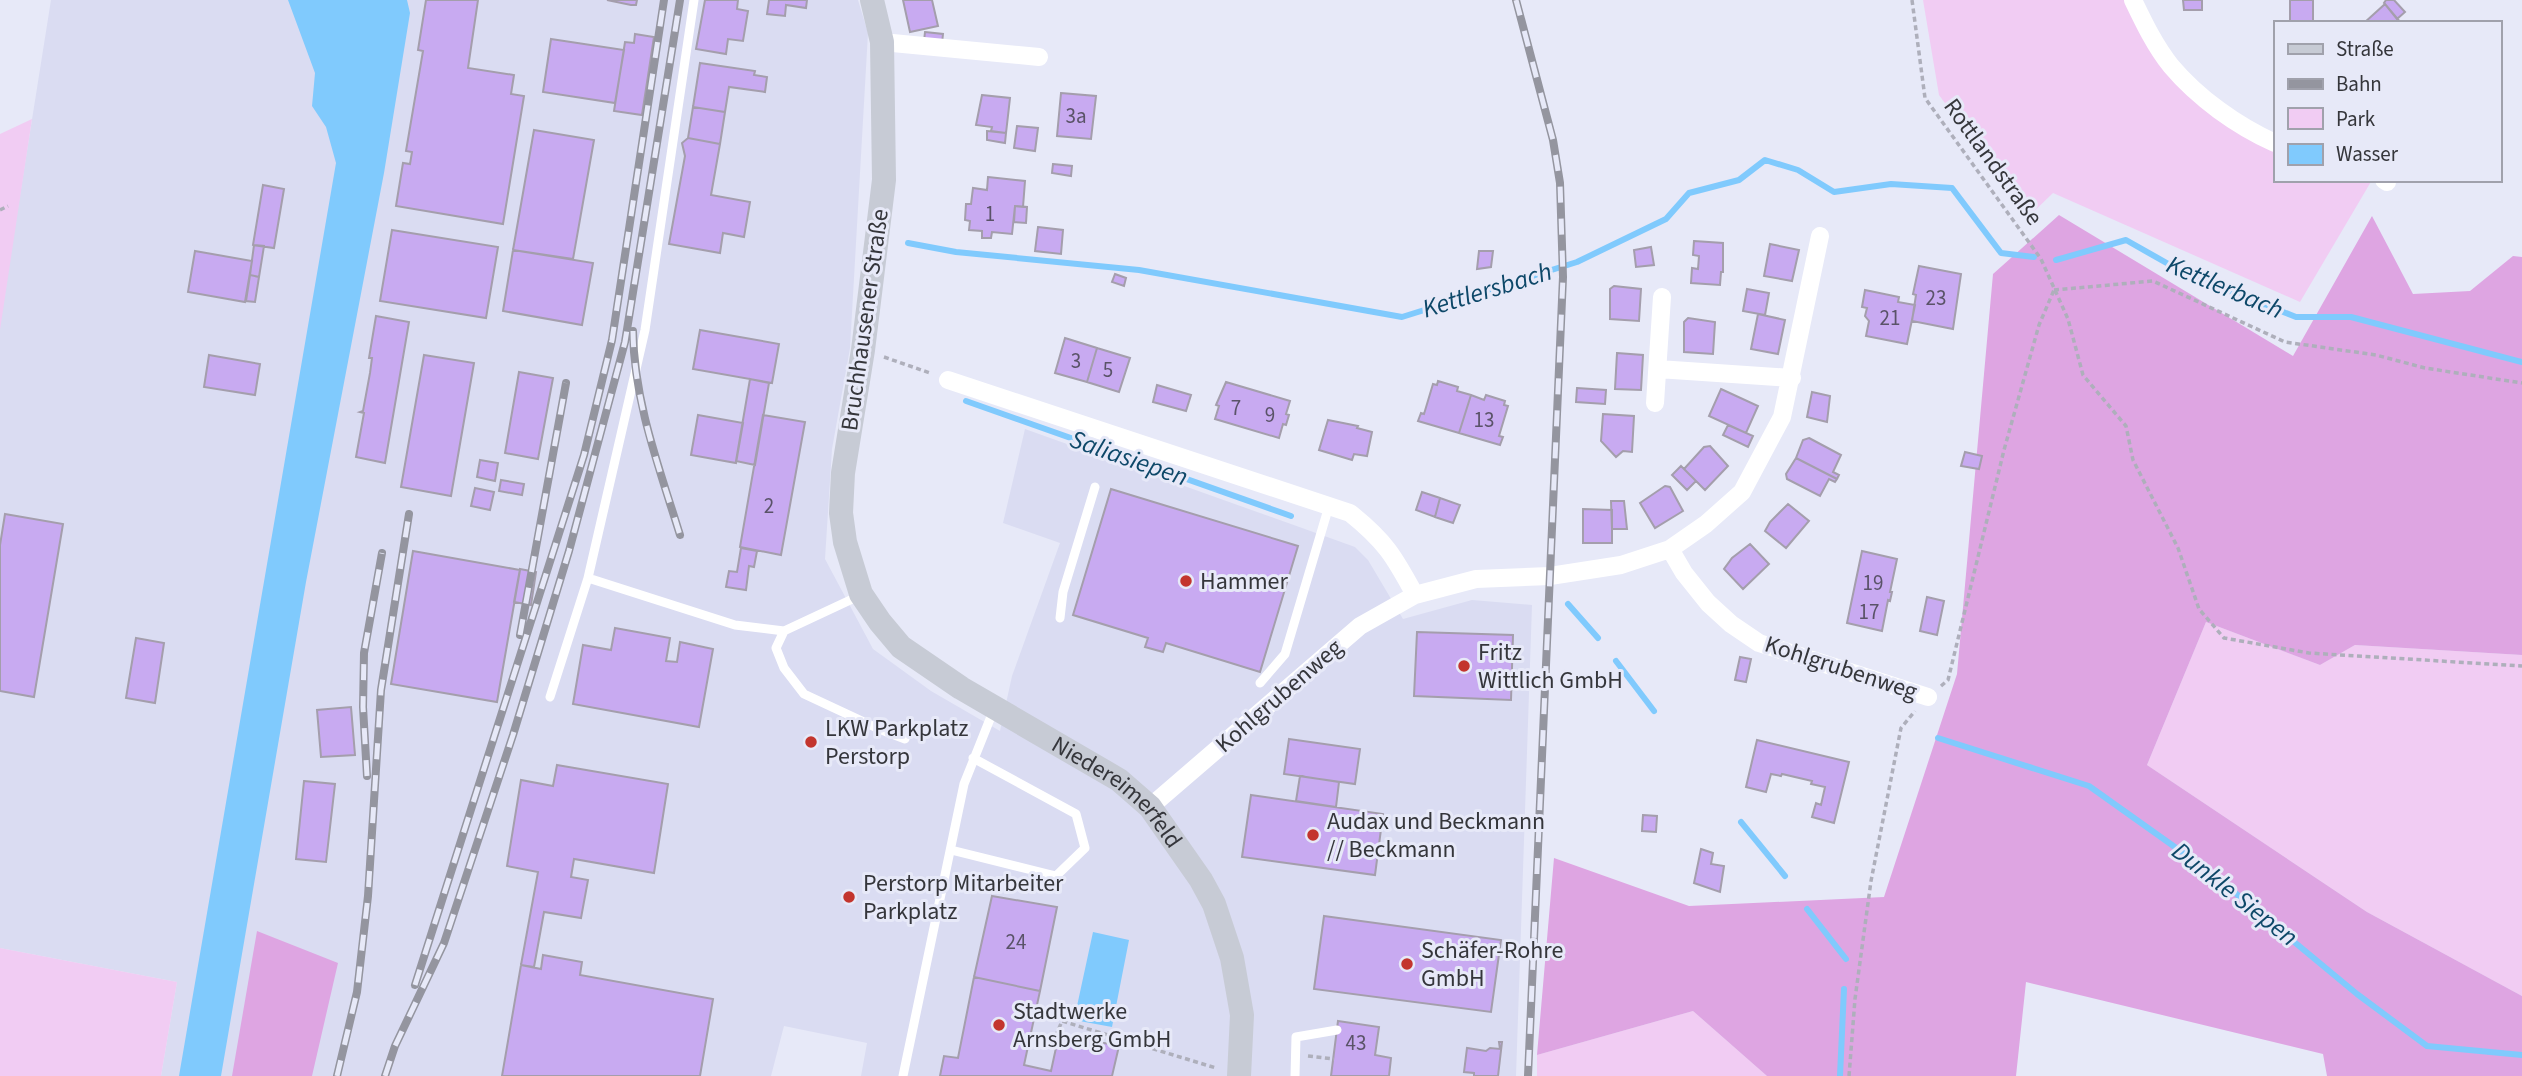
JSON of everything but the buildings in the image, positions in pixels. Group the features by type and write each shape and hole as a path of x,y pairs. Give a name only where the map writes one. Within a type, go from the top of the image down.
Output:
{"street":[{"name":"Bruchhausener Straße","path":"861,594 845,542 841,513 843,473 863,350 884,180 882,42 872,0"},
{"path":"2133,0 2151,36 2176,71 2223,112 2274,142"},
{"path":"882,42 1039,57"},
{"name":"Kohlgrubenweg","path":"1150,807 1360,626 1415,595 1476,579 1550,576 1620,565 1670,549 1706,524 1742,492 1782,417 1819,236"},
{"path":"1655,403 1662,297"},
{"path":"1658,369 1792,377"},
{"path":"948,380 1350,513 1374,532 1394,555 1415,595"},
{"name":"Kohlgrubenweg","path":"1670,549 1684,573 1708,603 1731,624 1759,643 1928,696"},
{"name":"Niedereimerfeld","path":"861,594 901,646 961,688 1119,780 1150,807 1201,880 1214,904 1232,958 1242,1015 1239,1075"}],"lane":[{"path":"550,697 588,578 645,330 694,0"},
{"path":"1060,618 1063,592 1095,487"},
{"path":"1260,683 1285,654 1329,506"},
{"path":"588,578 735,625 784,631 861,594"},
{"path":"784,631 776,648 784,668 804,694 905,739"},
{"path":"903,1076 964,784 995,708"},
{"path":"951,850 1056,876 1085,848 1076,814 973,758"},
{"path":"1295,1076 1297,1037 1337,1030"}],"path":[{"name":"Rottlandstraße","path":"1912,0 1925,99 2041,258 2068,319 2083,375 2126,426 2133,460 2178,548 2199,609 2224,638 2309,653 2522,666"},
{"path":"0,210 8,206"},
{"path":"1849,1076 1855,999 1871,881 1901,728 1928,696 1948,680 2004,450 2039,325 2054,290 2153,281 2285,342 2376,355 2425,368 2522,383"},
{"path":"863,350 948,380"},
{"path":"1056,1045 1056,1033 1062,1021 1239,1075"},
{"path":"1097,1043 1098,1032"},
{"path":"1296,1055 1334,1059"}],"shaded area":[{"path":"51,0 858,0 868,33 850,348 832,449 825,559 873,649 931,691 1000,731 1012,676 1060,543 1003,523 1025,429 1355,547 1368,560 1403,619 1472,600 1532,605 1516,1076 861,1076 867,1043 784,1026 771,1076 161,1076 177,982 0,948 0,321"},
{"path":"2059,215 2293,356 2372,216 2413,294 2470,291 2513,256 2522,257 2522,655 2355,645 2320,665 2206,622 2147,765 2367,912 2522,996 2522,1076 2327,1076 2323,1054 2026,982 2016,1076 1767,1076 1693,1011 1537,1055 1554,858 1689,906 1884,897 1957,674 1993,274"},
{"path":"257,931 338,963 312,1076 232,1076"}],"green space":[{"path":"1923,0 2139,0 2169,52 2192,78 2231,109 2274,134 2274,182 2371,182 2300,302 2053,193 2028,217 1939,95"},
{"path":"32,119 0,330 0,134"},
{"path":"2206,622 2320,665 2355,645 2522,655 2522,996 2367,912 2147,765"},
{"path":"0,948 177,982 161,1076 0,1076"},
{"path":"1693,1011 1767,1076 1537,1076 1537,1055"}],"water":[{"path":"288,0 407,0 410,13 384,173 306,582 221,1076 179,1076 336,163 326,127 312,106 315,73"},
{"path":"1093,932 1129,940 1112,1027 1074,1020"}],"waterway":[{"name":"Kettlersbach","path":"908,243 956,252 1139,270 1402,317 1577,262 1666,219 1689,193 1739,180 1765,160 1798,170 1834,192 1891,184 1952,188 2001,253 2034,257"},
{"name":"Kettlerbach","path":"2056,260 2126,240 2186,274 2296,317 2351,317 2522,362"},
{"name":"Saliasiepen","path":"966,401 1291,516"},
{"name":"Saliasiepen","path":"1568,604 1598,638"},
{"name":"Saliasiepen","path":"1616,661 1654,711"},
{"name":"Dunkle Siepen","path":"1938,738 2089,786 2210,872 2357,994 2427,1046 2522,1055"},
{"name":"Saliasiepen","path":"1741,822 1785,876"},
{"name":"Saliasiepen","path":"1807,909 1846,959"},
{"name":"Saliasiepen","path":"1840,1076 1844,989"}],"railway":[{"path":"415,985 584,455 612,340 664,0"},
{"path":"385,1076 395,1046 444,943 513,735 569,551 625,342 680,0"},
{"path":"1516,0 1553,140 1560,183 1563,277 1528,1076"},
{"path":"633,331 634,357 643,409 680,535"},
{"path":"520,635 566,383"},
{"path":"337,1076 357,992 368,896 381,690 409,514"},
{"path":"367,776 363,707 364,653 382,553"}],"place":[{"name":"Hammer","path":"1186,581"},
{"name":"Fritz Wittlich GmbH","path":"1464,666"},
{"name":"LKW Parkplatz Perstorp","path":"811,742"},
{"name":"Audax und Beckmann // Beckmann","path":"1313,835"},
{"name":"Perstorp Mitarbeiter Parkplatz","path":"849,897"},
{"name":"Schäfer-Rohre GmbH","path":"1407,964"},
{"name":"Stadtwerke Arnsberg GmbH","path":"999,1025"}]}
